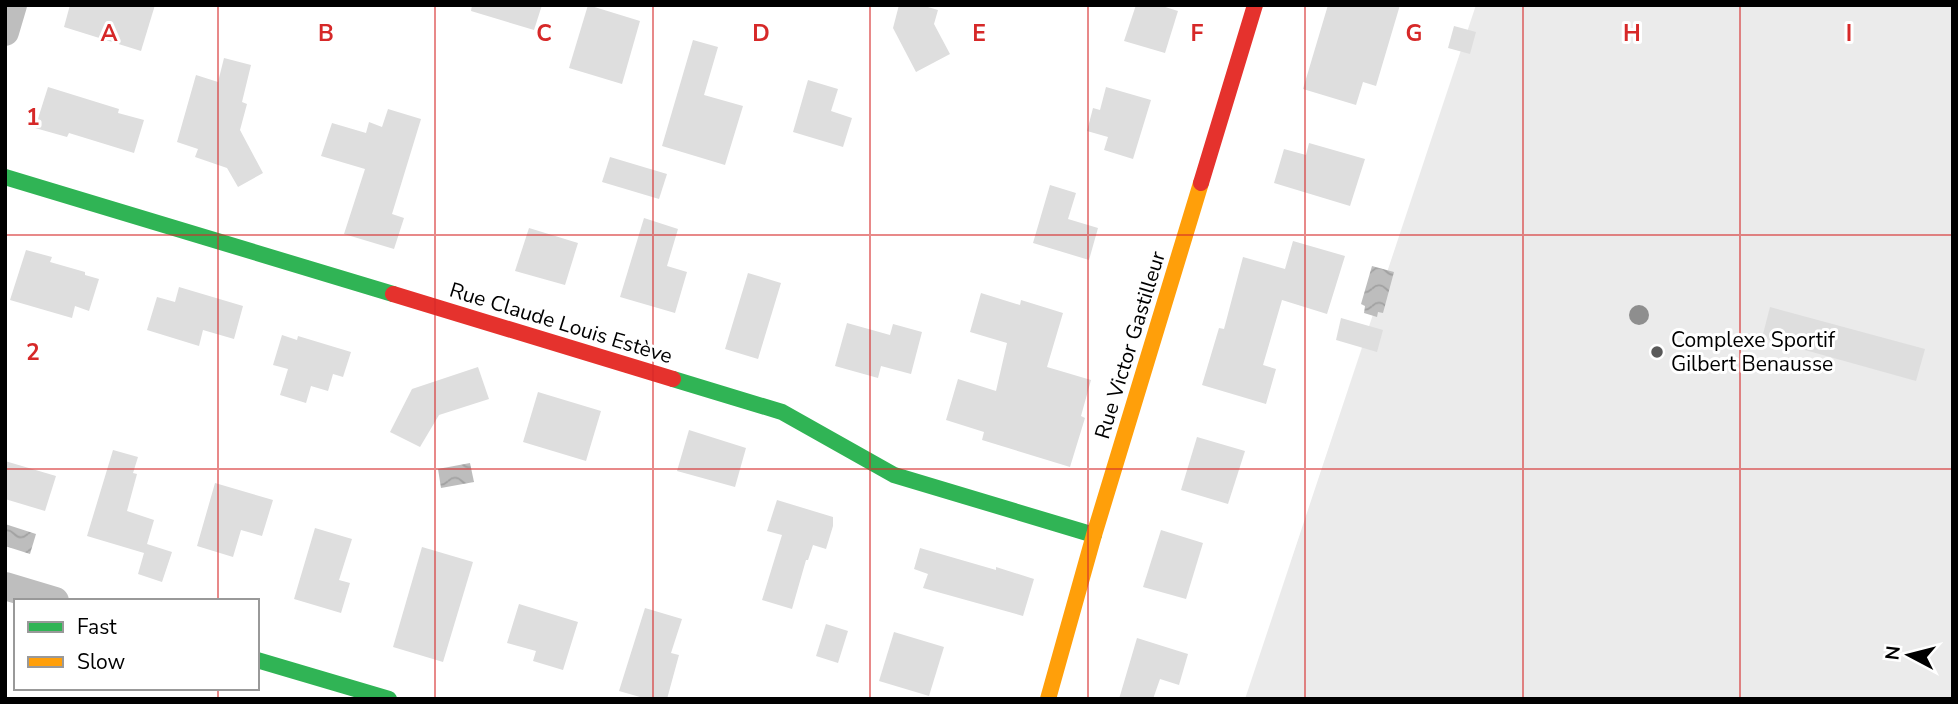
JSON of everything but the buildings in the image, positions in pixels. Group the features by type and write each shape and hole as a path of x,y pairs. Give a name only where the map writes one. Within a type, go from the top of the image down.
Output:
{"street":[{"path":"5,32 13,5"},
{"name":"Rue Victor Gastilleur","path":"1048,699 1094,535 1255,5"},
{"name":"Rue Claude Louis Estève","path":"5,177 782,412 894,475 1094,535"},
{"path":"5,586 48,599"},
{"path":"259,661 389,699"}],"shaded area":[{"name":"Complexe Sportif Gilbert Benausse","path":"1476,5 1953,5 1953,699 1245,699"}],"water":[{"path":"1372,266 1394,272 1383,313 1378,312 1377,317 1364,313 1365,306 1361,304"},
{"path":"470,463 474,482 441,488 438,469"},
{"path":"5,524 36,534 30,554 5,546"}],"traffic: fast":[{"path":"5,177 393,294"},
{"path":"673,379 782,412 894,475 1094,535"},
{"path":"259,661 389,699"}],"traffic: slow":[{"path":"1048,699 1094,535 1201,183"}],"traffic: jam":[{"path":"1201,183 1255,5"},
{"path":"393,294 673,379"}],"place":[{"name":"Complexe Sportif Gilbert Benausse","path":"1657,352"}]}
